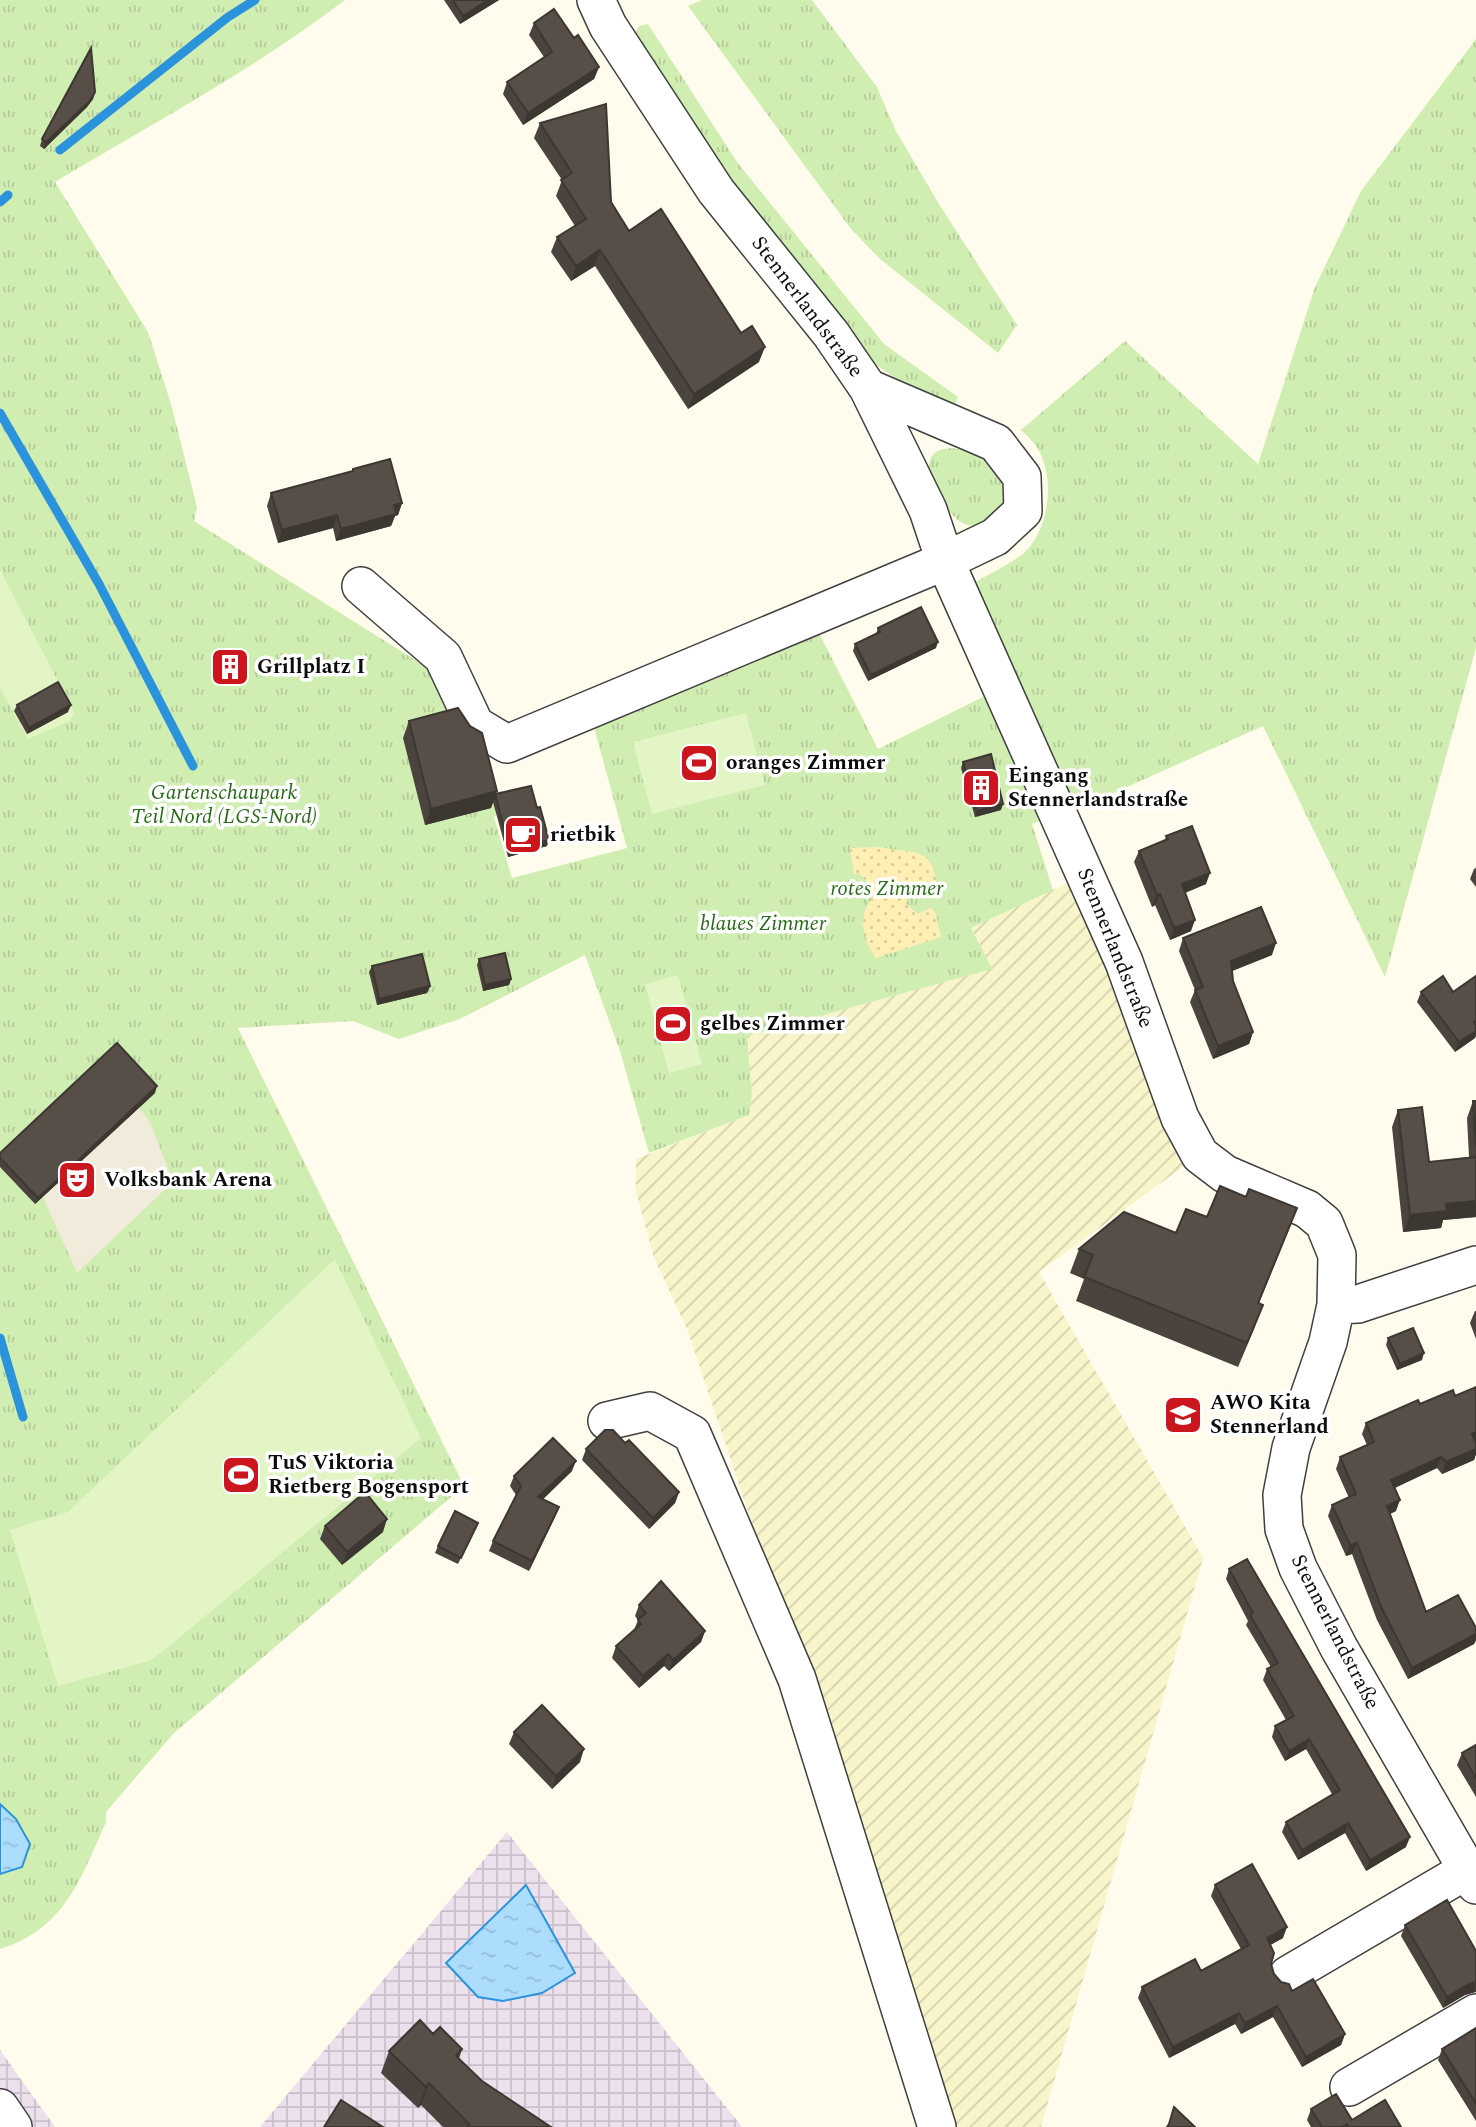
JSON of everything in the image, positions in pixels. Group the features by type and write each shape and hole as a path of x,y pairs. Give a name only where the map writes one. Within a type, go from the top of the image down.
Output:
{"street":[{"name":"Stennerlandstraße","path":"596,0 608,26 716,191 831,334 868,388 928,510 945,561 1124,962 1180,1118 1200,1155 1225,1174 1307,1209 1324,1223 1337,1255 1336,1305 1328,1342 1291,1448 1282,1495 1284,1529 1298,1568 1339,1647 1471,1877"},
{"path":"361,586 443,657 475,725 508,744 945,561 995,537 1023,511 1022,477 996,443 868,388"},
{"path":"1336,1305 1358,1304 1476,1265"},
{"path":"607,1421 650,1411 692,1434 797,1679 937,2127"},
{"path":"1288,1975 1471,1877"},
{"path":"1349,2087 1476,2013"},
{"path":"0,2108 13,2127"}],"shaded area":[{"path":"1076,879 1116,972 1184,1166 1039,1272 1203,1558 1041,2127 945,2127 923,2021 687,1329 654,1258 636,1192 636,1159 749,1115 752,1095 747,1036 991,969 971,928"},
{"path":"139,1108 150,1122 173,1182 77,1273 43,1197"},
{"path":"507,1832 742,2127 260,2127"},
{"path":"0,2050 55,2127 0,2127"}],"green space":[{"name":"Gartenschaupark Teil Nord (LGS-Nord)","path":"0,0 345,0 240,72 55,182 148,332 171,404 197,507 194,521 420,663 475,706 503,812 494,817 512,878 627,848 592,720 816,627 878,749 989,694 1046,818 1032,824 1053,890 971,928 992,969 747,1036 752,1095 749,1115 649,1153 620,1051 585,955 460,1019 399,1039 353,1021 238,1028 464,1486 173,1734 106,1812 106,1822 79,1882 56,1915 22,1940 0,1949 0,1874 22,1867 16,1819 0,1804"},
{"path":"702,0 812,0 877,87 896,131 939,204 1017,325 998,353 880,259 851,229 688,6"},
{"path":"648,24 737,162 884,344 958,397 955,404 947,408 903,384 878,366 856,347 792,273 634,35 639,26"},
{"path":"1476,39 1476,648 1385,977 1263,726 1069,813 972,584 1024,553 1040,530 1047,501 1046,472 1036,446 1021,430 1125,341 1258,464 1315,287 1361,191"},
{"path":"952,448 979,453 1004,475 1008,507 980,525 960,522 953,515 941,496 929,467 936,452"},
{"path":"0,570 74,712 70,721 28,739 0,688"},
{"name":"oranges Zimmer","path":"746,713 765,785 652,814 633,742"},
{"name":"gelbes Zimmer","path":"678,975 702,1064 669,1073 645,984"},
{"name":"TuS Viktoria Rietberg Bogensport","path":"335,1259 421,1438 152,1660 58,1686 10,1530 68,1512"}],"sand":[{"path":"879,847 920,854 932,865 937,889 918,897 908,896 906,904 918,914 930,908 935,912 941,937 876,958 867,942 863,926 865,911 874,895 859,873 854,875 850,848"}],"water":[{"path":"0,1804 16,1819 30,1844 22,1867 0,1874"},
{"path":"526,1885 575,1973 542,1993 503,2001 478,1997 446,1963"}],"building":[{"path":"453,0 488,0 463,16"},
{"path":"554,9 574,38 578,35 599,67 528,113 507,82 552,52 534,23"},
{"path":"91,48 95,92 90,101 46,142 42,139"},
{"path":"606,104 611,202 629,231 661,209 741,333 752,326 765,347 694,394 600,250 576,266 557,237 586,219 561,180 572,173 540,123"},
{"path":"390,459 402,503 394,505 396,514 341,529 337,515 282,530 271,493"},
{"path":"921,607 938,642 871,675 855,644 880,632 878,628"},
{"path":"58,682 71,705 29,728 17,705"},
{"path":"458,708 470,726 482,733 497,791 431,809 409,721"},
{"name":"Eingang Stennerlandstraße","path":"991,754 1003,804 977,811 963,762"},
{"path":"531,786 549,840 510,850 495,794"},
{"path":"1192,826 1210,873 1182,884 1195,920 1174,928 1139,851"},
{"path":"1261,907 1276,943 1231,961 1233,981 1253,1032 1218,1046 1195,990 1203,987 1183,938"},
{"path":"505,953 511,979 485,985 479,959"},
{"path":"422,954 430,986 379,999 372,966"},
{"path":"1443,976 1453,992 1476,976 1476,1031 1459,1042 1421,992"},
{"path":"117,1043 157,1086 38,1198 0,1158 0,1153"},
{"path":"1473,1101 1476,1101 1476,1146"},
{"path":"1422,1107 1429,1162 1476,1157 1476,1201 1446,1204 1447,1211 1410,1215 1398,1110"},
{"path":"1220,1186 1246,1197 1249,1189 1297,1208 1258,1303 1263,1305 1247,1343 1084,1277 1093,1255 1079,1249 1124,1212 1176,1233 1186,1209 1207,1217"},
{"path":"1413,1328 1424,1353 1400,1364 1388,1338"},
{"path":"1476,1387 1476,1432 1472,1434 1476,1449 1446,1462 1441,1457 1391,1480 1400,1500 1387,1506 1426,1612 1458,1595 1476,1628 1476,1634 1412,1668 1382,1609 1357,1543 1350,1545 1332,1505 1356,1494 1340,1457 1374,1442 1366,1423 1418,1400 1420,1404 1453,1390 1455,1396"},
{"path":"605,1430 613,1430 625,1443 629,1440 679,1492 653,1518 586,1449"},
{"path":"553,1438 576,1461 538,1497 559,1507 532,1561 493,1541 521,1486 514,1476"},
{"path":"365,1492 387,1519 347,1552 325,1526"},
{"path":"455,1511 478,1523 461,1558 438,1546"},
{"path":"1247,1559 1410,1837 1370,1860 1348,1823 1302,1850 1286,1822 1340,1790 1309,1739 1289,1751 1275,1726 1294,1716 1267,1669 1278,1663 1250,1615 1253,1613 1229,1569"},
{"path":"661,1581 705,1631 673,1660 668,1654 643,1676 616,1646 641,1624 638,1620 646,1613 639,1605"},
{"path":"542,1705 584,1749 556,1776 514,1732"},
{"path":"1476,1745 1476,1779 1462,1753"},
{"path":"1252,1864 1287,1927 1267,1938 1274,1953 1271,1964 1274,1974 1281,1982 1289,1984 1292,1991 1313,1979 1345,2034 1306,2057 1277,2006 1245,2023 1239,2013 1173,2047 1142,1987 1195,1959 1201,1971 1249,1945 1215,1885"},
{"path":"1447,1900 1476,1951 1476,1982 1447,1997 1405,1925"},
{"path":"420,2020 433,2034 440,2027 462,2049 456,2056 482,2081 551,2127 467,2127 469,2124 429,2083 426,2087 389,2051"},
{"path":"1476,2028 1476,2104 1442,2049"},
{"path":"1336,2094 1352,2120 1385,2100 1401,2127 1348,2127 1347,2124 1342,2127 1322,2127 1311,2109"},
{"path":"341,2100 383,2127 324,2127"},
{"path":"1174,2107 1195,2127 1167,2127"}],"waterway":[{"path":"60,150 228,17 255,0"},
{"path":"0,202 8,195"},
{"path":"0,413 99,584 193,766"},
{"path":"0,1338 23,1417"}],"place":[{"name":"Grillplatz I","path":"230,667"},
{"name":"oranges Zimmer","path":"699,763"},
{"name":"Eingang Stennerlandstraße","path":"981,788"},
{"name":"rietbik","path":"523,835"},
{"name":"gelbes Zimmer","path":"673,1024"},
{"name":"Volksbank Arena","path":"77,1180"},
{"name":"AWO Kita Stennerland","path":"1183,1415"},
{"name":"TuS Viktoria Rietberg Bogensport","path":"241,1475"}],"park label":[{"name":"rotes Zimmer","path":"887,889"},
{"name":"blaues Zimmer","path":"763,924"}]}
